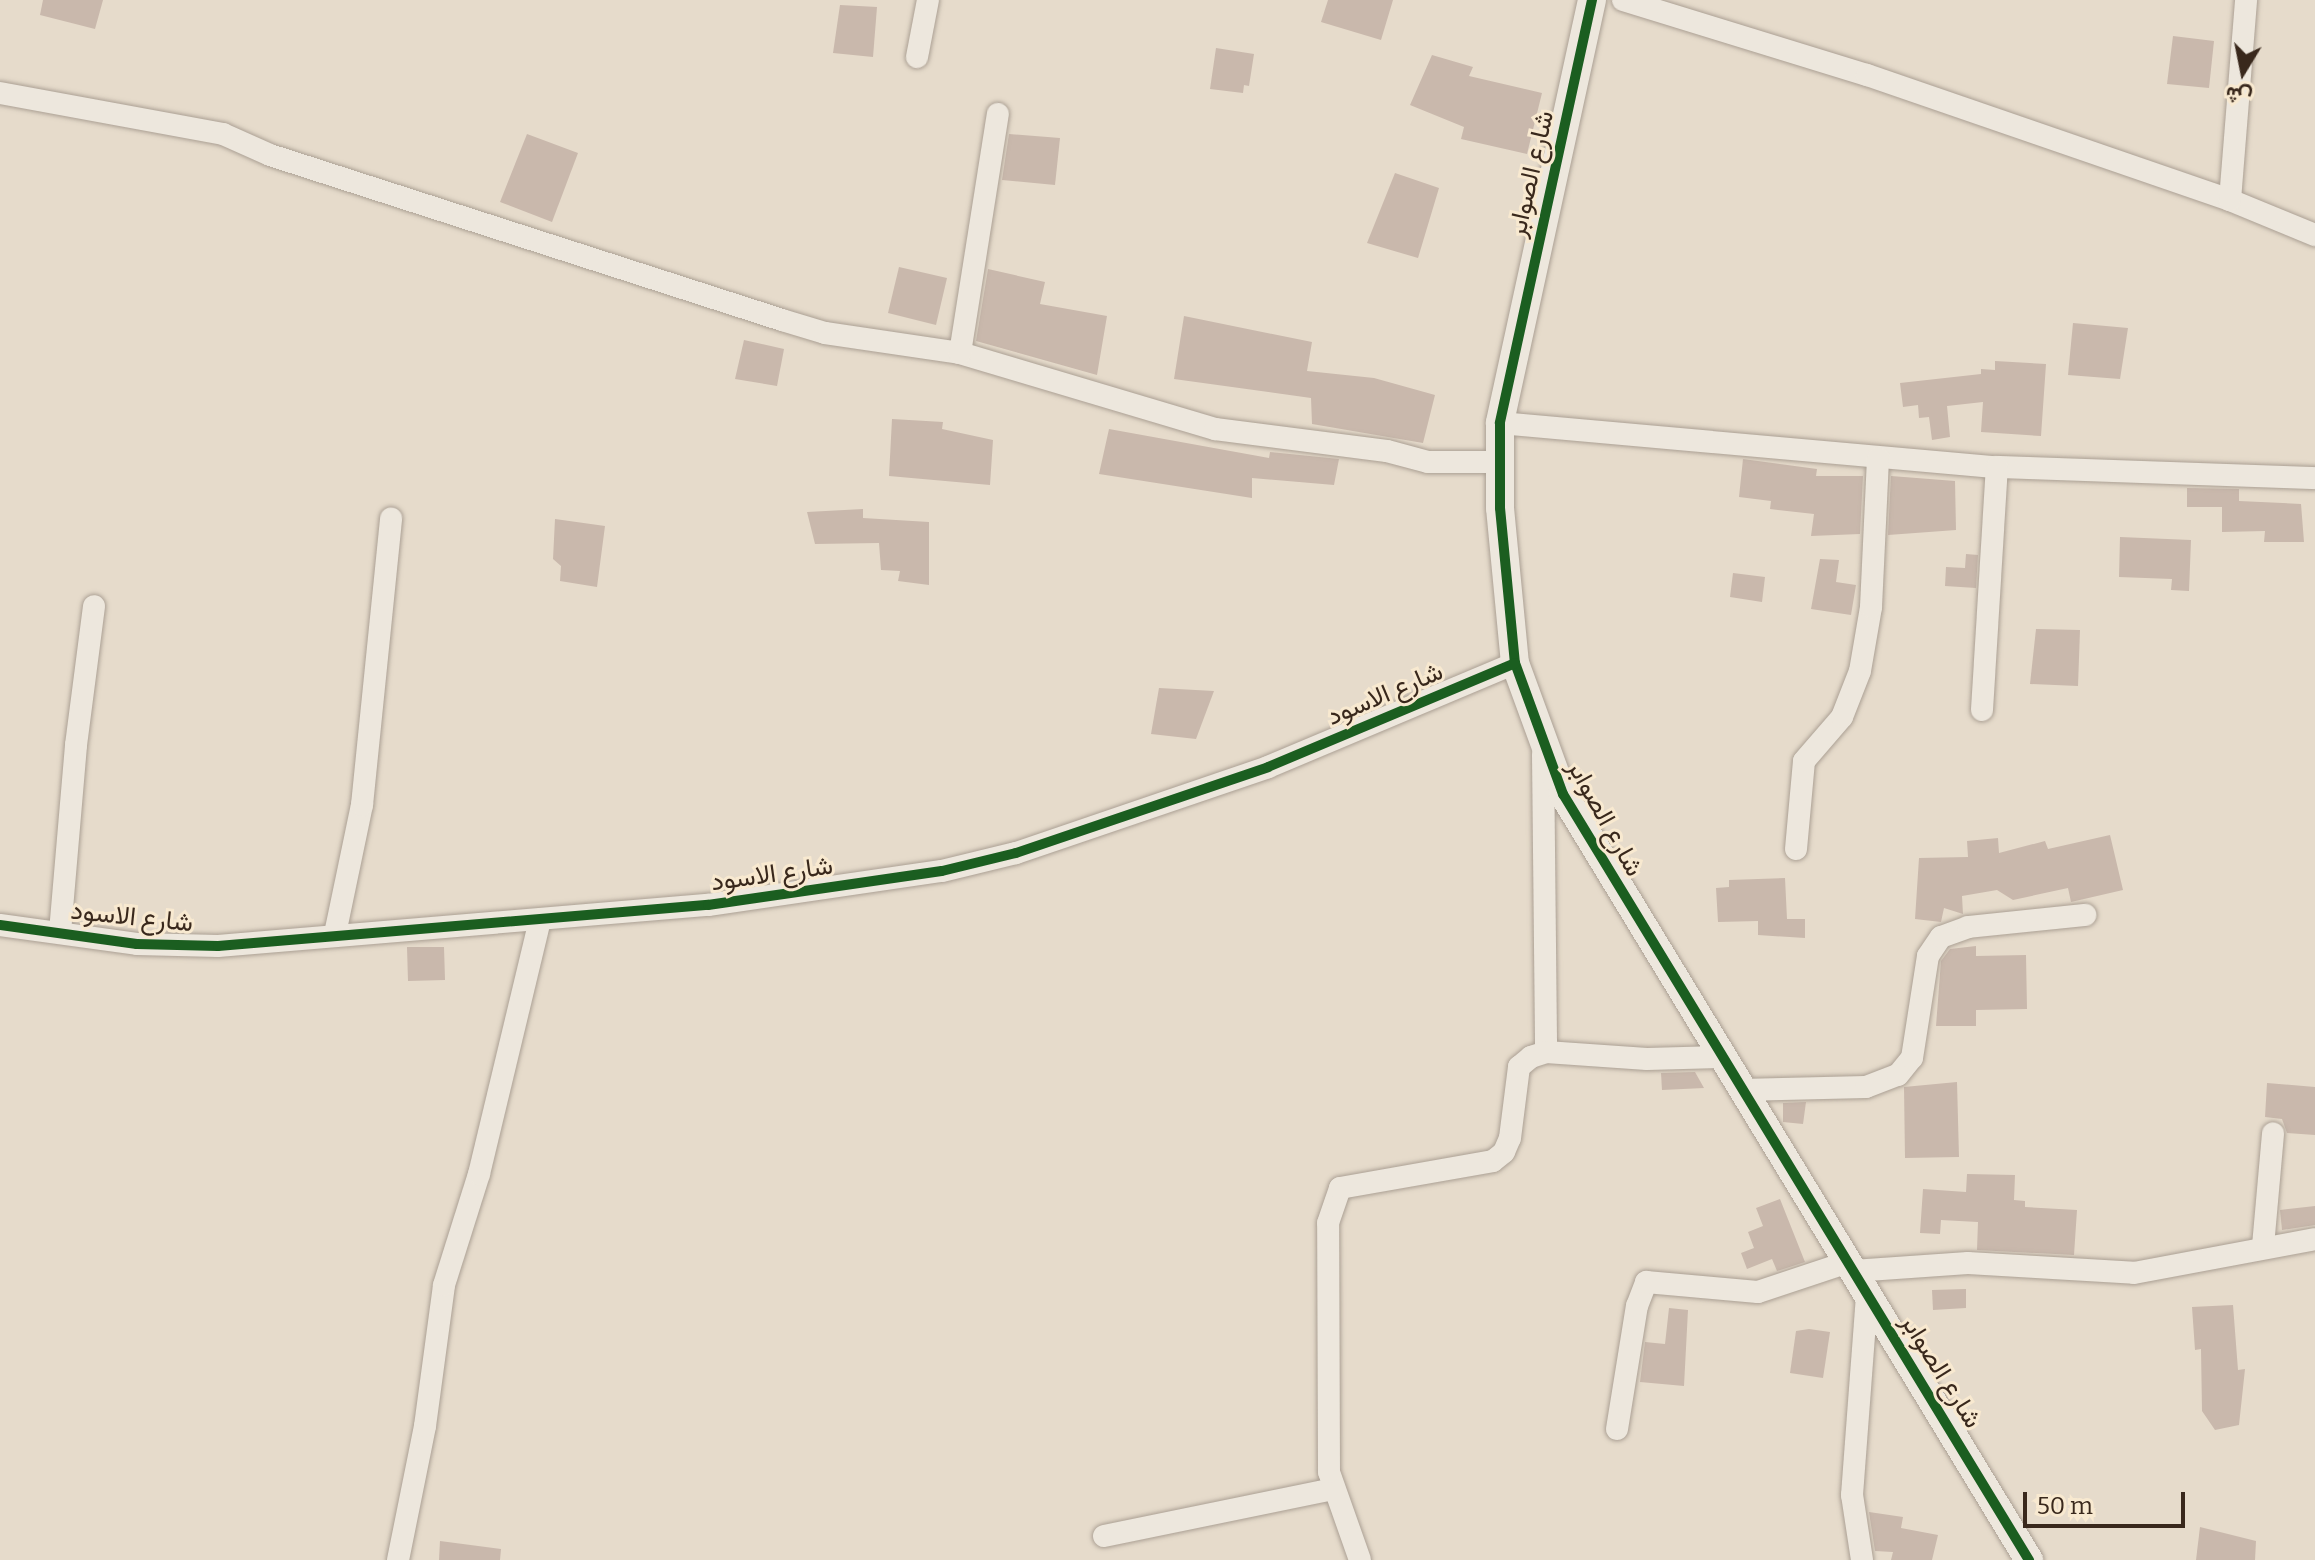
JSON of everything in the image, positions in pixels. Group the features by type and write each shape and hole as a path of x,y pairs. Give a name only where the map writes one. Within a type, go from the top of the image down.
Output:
{"street":[{"path":"917,57 928,0"},
{"name":"شارع الصوابر","path":"1592,0 1500,423 1498,462 1515,663 1543,752 1563,794 1740,1090 2029,1560"},
{"path":"1623,0 1856,71 2230,200 2315,235"},
{"path":"2230,200 2246,0"},
{"path":"0,93 223,134 270,155 825,333 960,353 1215,429 1387,451 1428,462 1498,462"},
{"path":"960,353 998,114"},
{"path":"1500,423 1997,467 2315,478"},
{"path":"1796,849 1804,761 1842,717 1860,671 1871,607 1878,458"},
{"path":"1982,710 1997,467"},
{"path":"335,934 362,805 391,518"},
{"path":"60,932 76,745 94,606"},
{"name":"شارع الاسود","path":"0,925 173,947 540,920 799,894 942,871 1016,853 1268,767 1515,663"},
{"path":"1543,752 1546,1052"},
{"path":"1740,1090 1866,1087 1898,1075 1912,1058 1928,956 1941,937 1968,927 2085,915"},
{"path":"398,1560 425,1426 444,1285 479,1174 540,920"},
{"path":"1360,1560 1333,1489 1328,1223 1333,1200 1340,1188 1358,1181 1493,1161 1504,1152 1510,1138 1519,1067 1546,1052 1647,1059 1720,1057"},
{"path":"2263,1246 2273,1133"},
{"path":"1617,1429 1646,1282 1758,1292 1856,1276 1968,1263 2134,1273 2263,1246 2315,1239"},
{"path":"1856,1276 1852,1495 1862,1560"},
{"path":"1104,1536 1333,1489"}],"building":[{"path":"43,0 103,0 95,29 40,15"},
{"path":"1328,0 1393,0 1381,40 1321,22"},
{"path":"840,5 877,7 873,57 833,53"},
{"path":"2173,36 2214,41 2209,88 2167,84"},
{"path":"1216,48 1254,54 1249,86 1244,85 1243,93 1210,89"},
{"path":"1432,55 1473,67 1469,76 1542,93 1527,154 1461,139 1464,127 1410,105"},
{"path":"527,134 578,153 552,222 500,202"},
{"path":"1009,134 1060,138 1055,185 1002,180"},
{"path":"1395,173 1439,188 1418,258 1367,243"},
{"path":"899,267 947,278 936,325 888,313"},
{"path":"988,269 1045,282 1040,304 1107,316 1097,375 976,341"},
{"path":"1184,316 1312,342 1307,371 1374,378 1435,395 1423,443 1312,424 1311,398 1174,379"},
{"path":"2073,323 2128,328 2120,379 2068,375"},
{"path":"744,340 784,349 777,386 735,379"},
{"path":"1995,361 2046,364 2041,436 1981,432 1983,402 1947,406 1950,437 1932,440 1929,417 1919,418 1918,405 1903,407 1900,383 1981,374 1981,369 1995,370"},
{"path":"892,419 943,422 942,429 993,440 990,485 889,476"},
{"path":"1109,429 1269,458 1270,452 1339,459 1334,485 1252,478 1252,498 1099,474"},
{"path":"1743,459 1817,469 1816,476 1863,476 1860,534 1811,536 1814,514 1770,509 1771,501 1739,497"},
{"path":"1891,476 1955,481 1956,530 1888,535"},
{"path":"2187,488 2239,489 2239,501 2301,504 2304,542 2264,542 2265,531 2222,532 2222,507 2187,507"},
{"path":"863,509 863,518 929,522 929,585 898,581 900,571 881,570 879,543 815,544 807,512"},
{"path":"555,519 605,526 597,587 560,581 561,566 553,559"},
{"path":"2120,537 2191,540 2189,591 2171,590 2172,579 2119,577"},
{"path":"1966,554 1978,555 1976,588 1945,586 1946,567 1965,568"},
{"path":"1820,559 1839,560 1836,582 1856,585 1851,615 1811,609"},
{"path":"1733,573 1765,577 1762,602 1730,597"},
{"path":"2036,629 2080,630 2078,686 2030,684"},
{"path":"1159,688 1214,691 1196,739 1151,734"},
{"path":"2110,835 2123,890 2071,902 2068,888 2013,900 1997,890 1962,896 1963,914 1944,908 1941,922 1915,919 1919,858 1968,857 1967,841 1998,838 1999,853 2045,841 2048,849"},
{"path":"1785,878 1787,919 1805,919 1805,938 1758,935 1758,921 1718,922 1716,888 1729,887 1729,880"},
{"path":"1976,946 1976,956 2026,955 2027,1009 1976,1010 1976,1026 1936,1026 1941,961 1950,949"},
{"path":"407,947 444,947 445,980 408,981"},
{"path":"1695,1072 1704,1088 1662,1090 1661,1073"},
{"path":"1957,1082 1959,1157 1905,1158 1904,1087"},
{"path":"2267,1083 2315,1087 2315,1135 2287,1133 2282,1119 2265,1117"},
{"path":"1806,1102 1803,1124 1783,1122 1783,1103"},
{"path":"1967,1174 2015,1175 2014,1200 2025,1201 2025,1207 2077,1210 2074,1255 1977,1250 1978,1222 1941,1220 1940,1234 1920,1233 1923,1189 1966,1192"},
{"path":"1780,1199 1805,1262 1777,1271 1772,1259 1747,1269 1741,1253 1754,1248 1748,1232 1763,1226 1756,1208"},
{"path":"2315,1206 2315,1225 2282,1230 2280,1210"},
{"path":"1966,1289 1966,1308 1933,1310 1932,1290"},
{"path":"2233,1305 2238,1370 2245,1369 2239,1425 2215,1430 2202,1411 2201,1349 2195,1350 2192,1307"},
{"path":"1669,1308 1688,1310 1684,1386 1640,1382 1645,1342 1665,1344"},
{"path":"1796,1331 1830,1332 1823,1378 1790,1373"},
{"path":"1869,1512 1903,1517 1901,1528 1938,1535 1932,1560 1891,1560 1893,1552 1875,1551"},
{"path":"2200,1527 2256,1541 2255,1560 2196,1560"},
{"path":"440,1541 501,1549 500,1560 439,1560"}],"cycle path":[{"path":"1592,0 1500,423 1500,508 1515,663 1563,794 2029,1560"},
{"path":"0,925 137,944 218,946 708,905 942,871 1016,853 1268,767 1515,663"}]}
